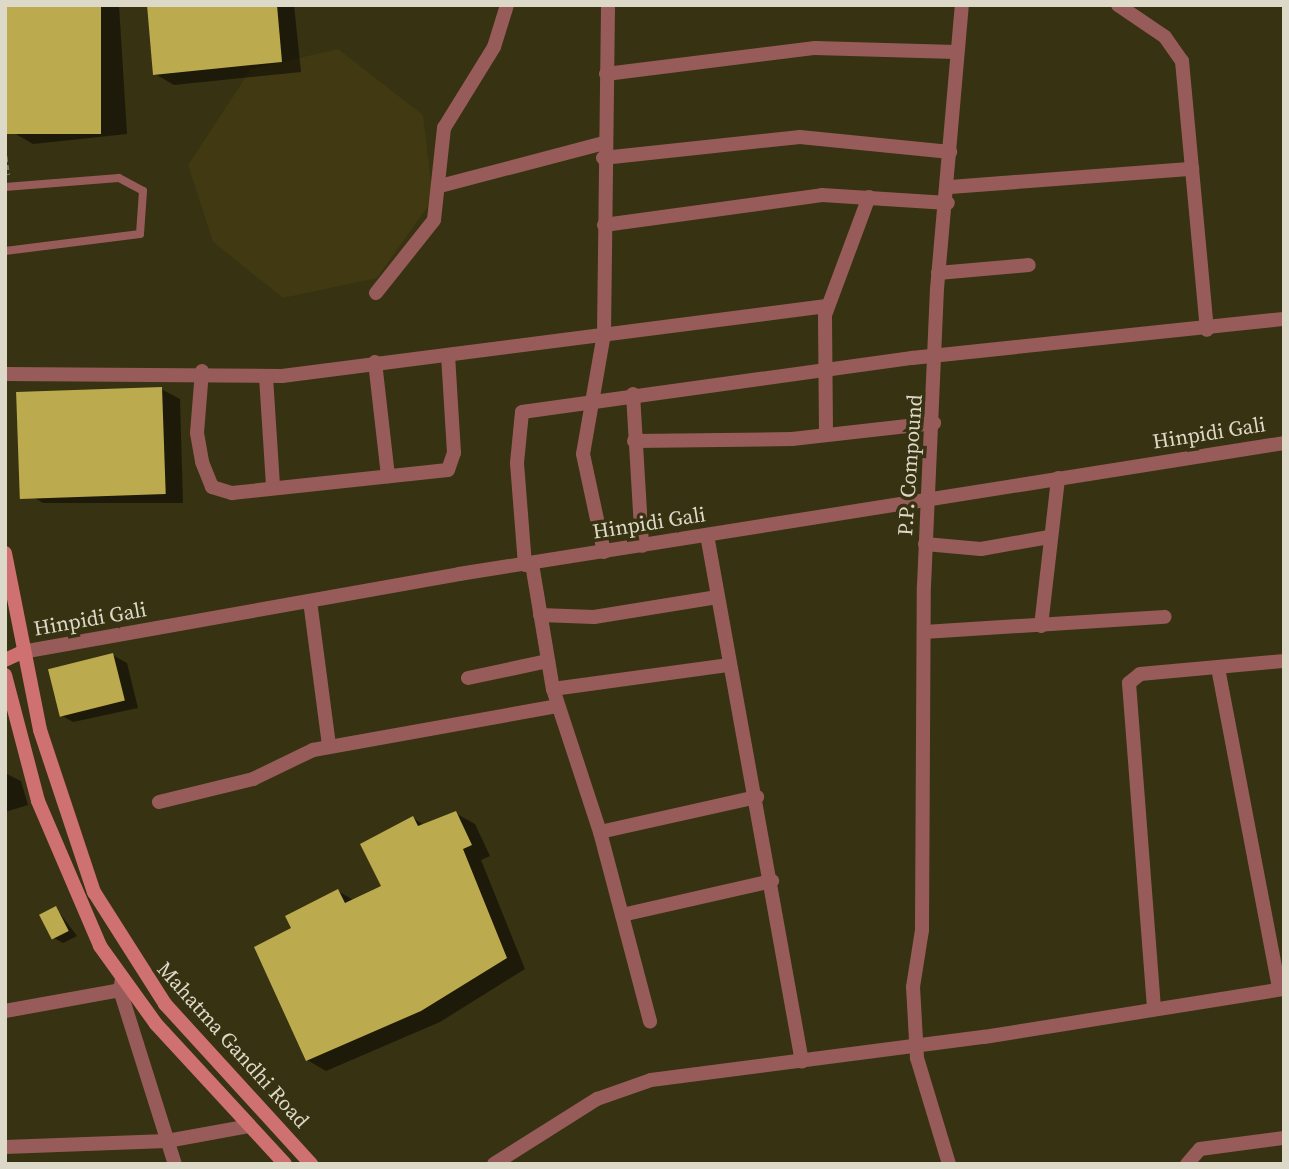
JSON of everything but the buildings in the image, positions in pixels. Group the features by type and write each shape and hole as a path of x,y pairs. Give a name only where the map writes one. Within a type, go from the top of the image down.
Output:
{"main road":[{"name":"Mahatma Gandhi Road","path":"5,553 22,652 70,827 116,934 165,1004 311,1164"},
{"path":"5,660 22,652"},
{"name":"Mahatma Gandhi Road","path":"5,675 59,858 121,985 285,1164"}],"street":[{"path":"376,293 434,219 440,186 444,128 494,47 507,5"},
{"path":"604,552 583,454 597,399 604,334 603,150 608,5"},
{"name":"P.P. Compound","path":"949,1164 916,1046 913,986 922,930 925,544 934,423 938,273 950,187 956,52 962,5"},
{"path":"1118,5 1165,37 1182,61 1207,330"},
{"path":"606,74 814,48 956,52"},
{"path":"440,186 603,150 800,137 950,152"},
{"path":"950,187 1192,169"},
{"path":"604,225 796,198 869,197 948,202"},
{"path":"827,432 824,370 827,306 869,197"},
{"path":"938,273 1029,265"},
{"path":"5,374 202,371 266,377 827,306"},
{"path":"650,1021 600,832 553,690 528,565 517,463 522,412 633,394 937,355 1207,330 1284,319"},
{"path":"202,371 197,433 212,487 232,493 274,484 441,474 453,464 448,355"},
{"path":"375,362 388,476"},
{"path":"266,377 274,484"},
{"path":"633,394 642,546"},
{"path":"634,440 792,439 827,432 934,423"},
{"name":"Hinpidi Gali","path":"22,652 927,498 1284,443"},
{"path":"1041,626 1049,537 1058,478"},
{"path":"707,535 729,665 757,797 802,1062"},
{"path":"925,544 981,549 1049,537"},
{"path":"540,615 594,617 717,597"},
{"path":"310,601 329,746"},
{"path":"924,632 1165,617"},
{"path":"468,678 548,661"},
{"path":"1154,1008 1129,682 1140,674 1284,661"},
{"path":"553,690 729,665"},
{"path":"494,1164 627,1086 916,1046 1282,989 1218,668"},
{"path":"159,802 253,779 329,746 558,706"},
{"path":"600,832 757,797"},
{"path":"622,915 772,881"},
{"path":"5,1011 121,985 153,1080 167,1142 175,1164"},
{"path":"5,1147 167,1142 250,1126"},
{"path":"1187,1164 1200,1149 1284,1138"}],"lane":[{"path":"5,251 140,234 143,191 119,178 7,183"}],"path":[{"path":"5,148 7,183"}],"shaded area":[{"path":"338,49 423,115 433,199 377,278 283,298 213,242 188,165 251,69"}]}
